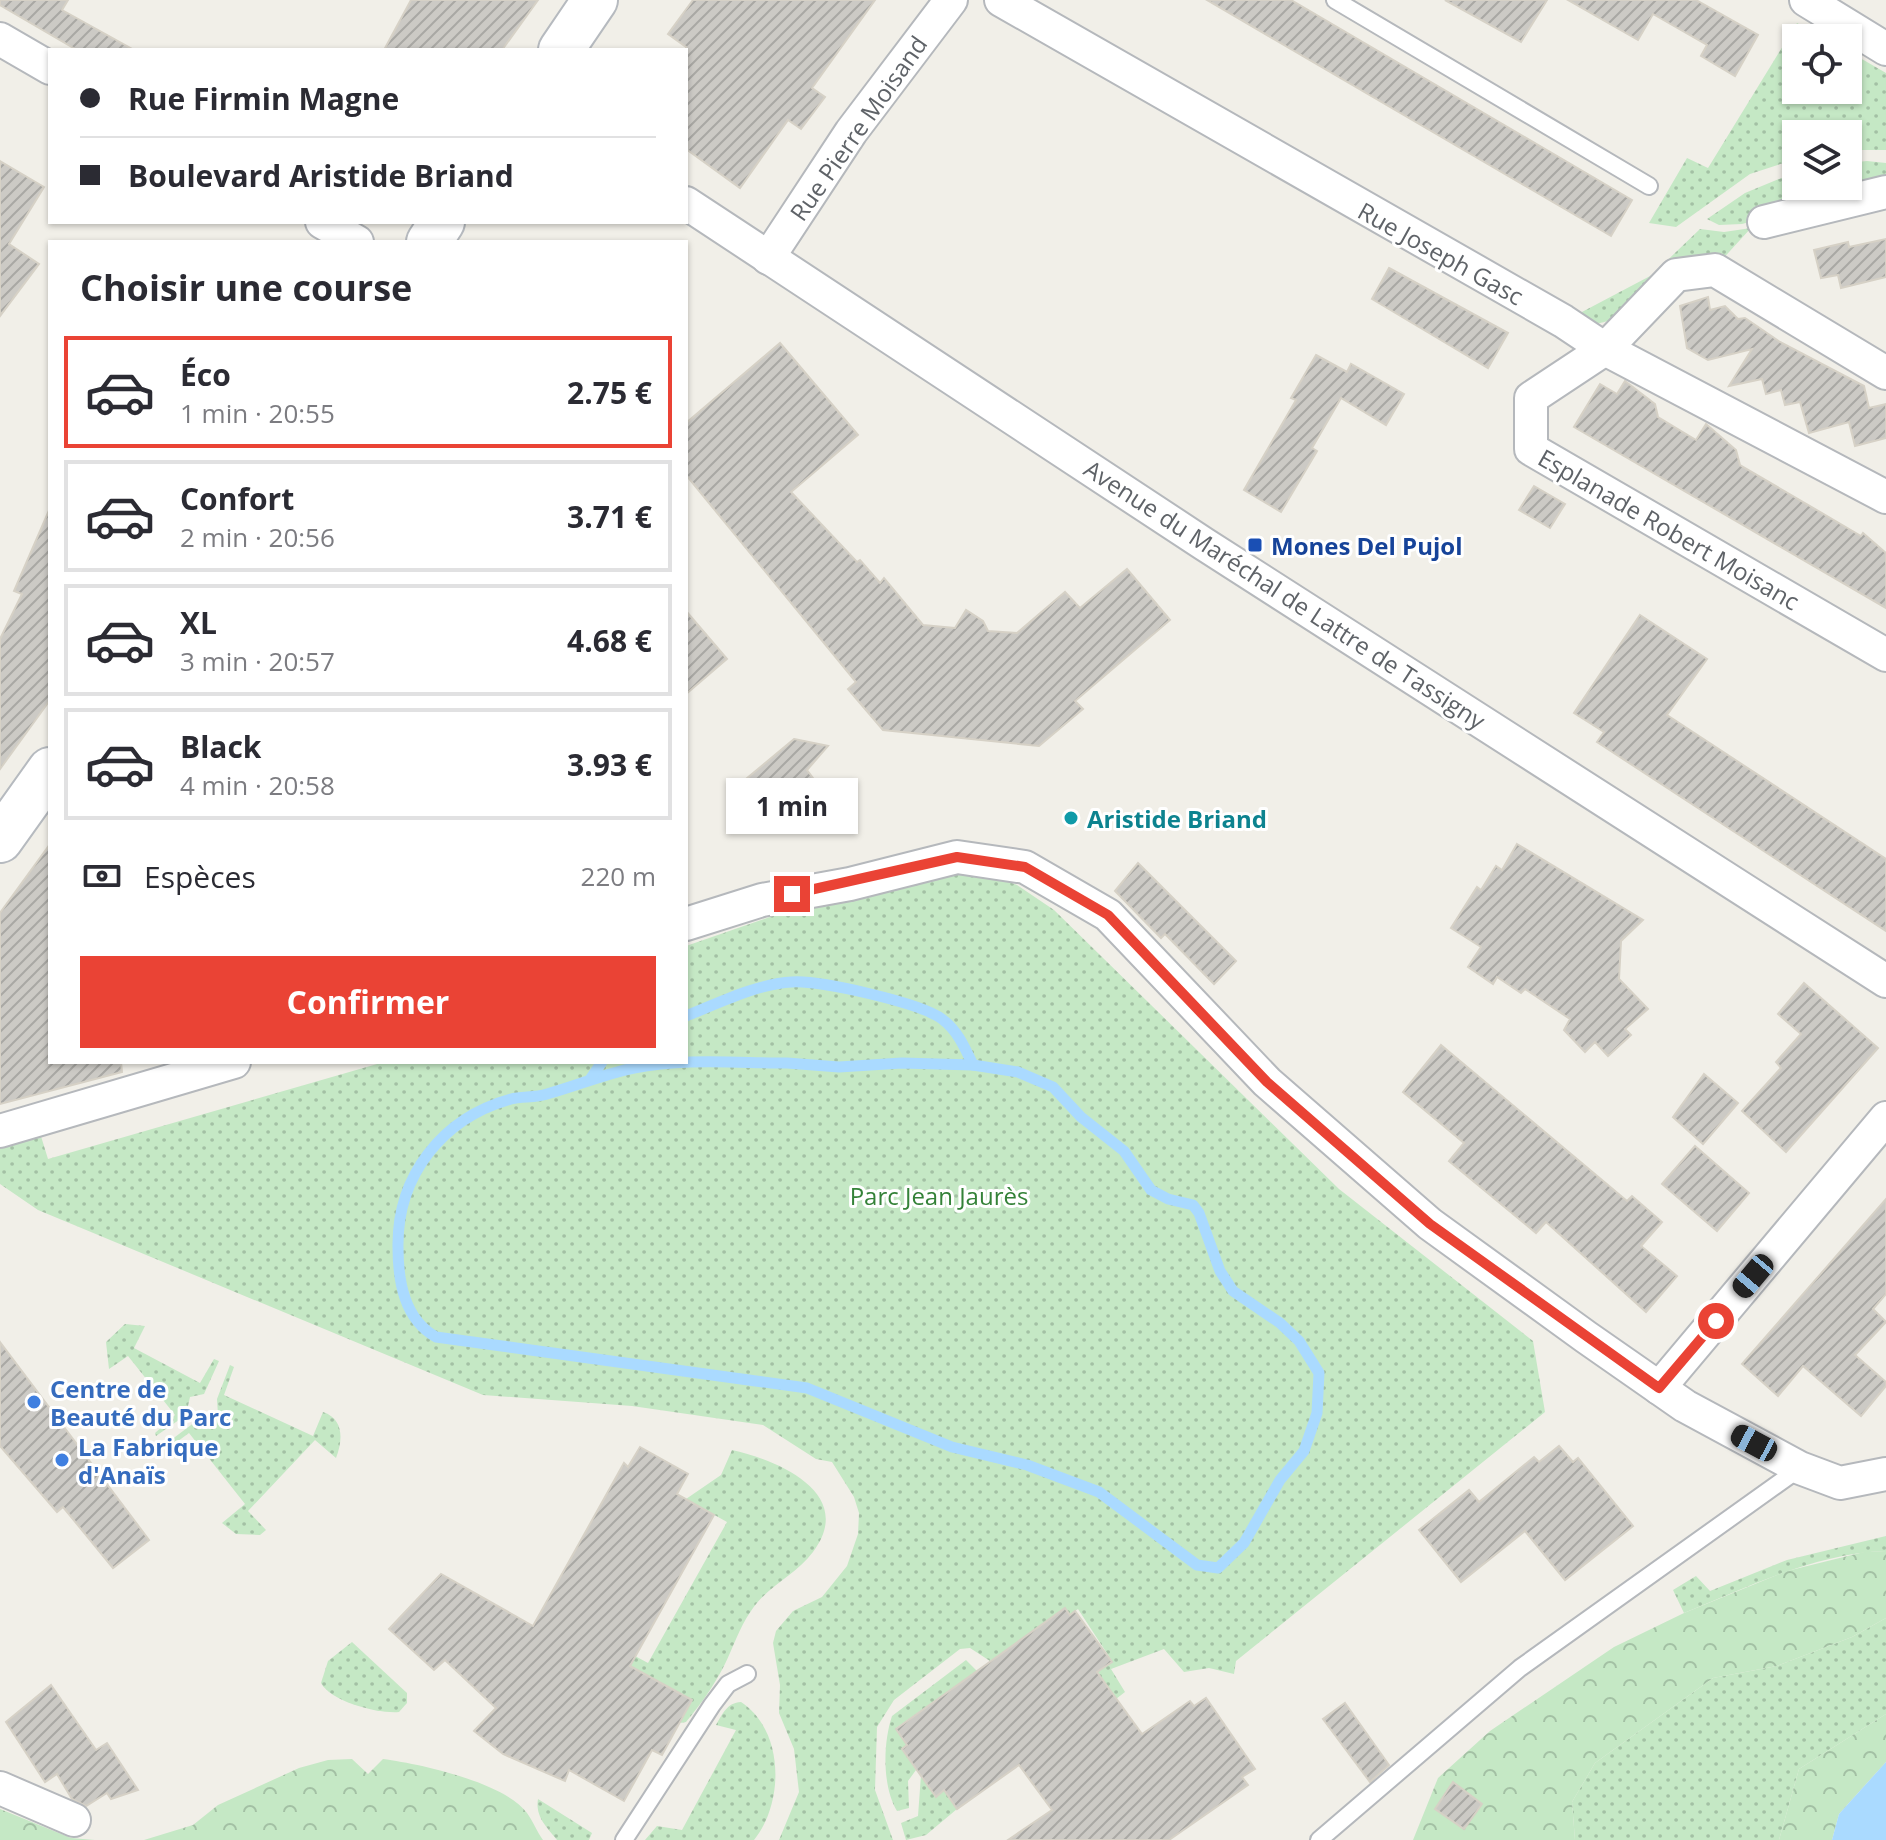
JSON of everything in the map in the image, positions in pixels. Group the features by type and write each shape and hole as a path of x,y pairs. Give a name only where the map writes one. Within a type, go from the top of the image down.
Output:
{"main road":[{"path":"562,48 595,0"},
{"path":"0,840 48,773"}],"street":[{"name":"Rue Pierre Moisand","path":"768,258 860,120 951,0"},
{"name":"Rue Joseph Gasc","path":"1001,0 1563,321 1605,349 1886,497"},
{"path":"1806,0 1886,49"},
{"path":"0,39 48,67"},
{"path":"1764,222 1886,192"},
{"name":"Avenue du Maréchal de Lattre de Tassigny","path":"688,204 1204,544 1886,981"},
{"path":"326,224 354,240"},
{"path":"1605,349 1676,275 1715,270 1886,373"},
{"name":"Esplanade Robert Moisanc","path":"1605,349 1531,398 1531,449 1886,655"},
{"path":"688,923 762,900 850,884 957,857 1025,867 1108,915 1267,1082 1430,1224 1659,1388 1800,1468 1840,1483 1886,1474"},
{"path":"0,1131 227,1064"},
{"path":"1659,1388 1886,1118"},
{"path":"0,1788 74,1820"}],"lane":[{"path":"1335,0 1649,186"},
{"path":"1319,1840 1520,1668 1800,1468"},
{"path":"624,1840 712,1705 728,1684 747,1674"}],"green space":[{"path":"1782,47 1782,104 1862,104 1862,59 1886,73 1886,150 1862,150 1862,120 1782,120 1782,164 1750,174 1676,227 1649,223 1687,158 1708,168"},
{"path":"1862,162 1886,163 1886,185 1862,192"},
{"path":"1782,178 1782,200 1831,200 1742,224 1719,225 1707,219 1745,193"},
{"path":"1751,228 1719,263 1644,292 1608,321 1596,324 1580,313 1652,275 1700,229 1724,232"},
{"name":"Parc Jean Jaurès","path":"984,872 1017,885 1054,910 1339,1189 1533,1341 1545,1412 1236,1661 1234,1674 1209,1668 1184,1672 1164,1649 1111,1669 1125,1692 1116,1699 1097,1672 1112,1661 1078,1609 1070,1615 1065,1609 990,1661 970,1648 960,1649 894,1700 877,1727 875,1790 893,1840 779,1840 799,1792 794,1749 779,1713 780,1685 773,1643 776,1631 793,1611 822,1597 847,1566 858,1534 859,1513 854,1497 832,1462 816,1459 763,1425 632,1406 483,1395 38,1210 0,1184 0,1149 13,1141 40,1133 48,1159 377,1064 688,1064 688,945 790,910 844,902 945,875"},
{"path":"125,1324 145,1326 134,1348 200,1383 214,1359 219,1361 204,1394 190,1397 186,1415 156,1436 155,1433 175,1415 128,1356 109,1369 106,1342"},
{"path":"230,1365 234,1367 224,1395 313,1436 323,1412 335,1420 340,1431 336,1458 315,1440 248,1511 266,1530 260,1535 236,1534 222,1523 245,1504 189,1433 166,1450 163,1446 195,1422 205,1424 218,1415 217,1399"},
{"path":"732,1450 770,1462 806,1483 819,1496 825,1513 824,1531 806,1560 773,1587 751,1611 711,1688 686,1722 680,1723 692,1700 657,1681 619,1686 635,1656 648,1663 727,1522 686,1499 721,1475"},
{"path":"1886,1536 1886,1551 1860,1553 1808,1565 1684,1613 1673,1590 1696,1576 1710,1591 1787,1560"},
{"path":"1886,1551 1886,1618 1852,1637 1777,1666 1713,1678 1595,1763 1572,1802 1575,1840 1413,1840 1438,1778 1490,1731 1614,1647 1684,1613 1787,1571 1864,1552"},
{"path":"1886,1618 1886,1714 1799,1769 1779,1840 1575,1840 1572,1802 1595,1763 1713,1678 1777,1666 1852,1637"},
{"path":"352,1642 407,1693 407,1703 399,1712 380,1711 345,1701 326,1690 321,1683 328,1661"},
{"path":"966,1660 977,1671 896,1728 907,1745 902,1749 916,1770 908,1781 909,1808 897,1811 886,1777 887,1739 892,1716"},
{"path":"741,1702 766,1731 775,1768 771,1807 754,1840 645,1840 657,1826 682,1830 736,1730 716,1725 729,1707"},
{"path":"1886,1714 1886,1762 1839,1814 1832,1840 1779,1840 1799,1769"},
{"path":"352,1759 368,1774 383,1759 439,1770 500,1792 527,1813 543,1840 144,1840 193,1825 218,1805 299,1768 328,1760"},
{"path":"921,1775 936,1796 944,1790 957,1809 926,1835 906,1840 901,1823 918,1816"},
{"path":"538,1799 592,1833 589,1840 557,1840 540,1816"},
{"path":"0,1809 71,1838 95,1840 0,1840"}],"water":[{"path":"1886,1762 1886,1840 1832,1840 1839,1814"}],"building":[{"path":"0,0 68,0 62,10 130,48 74,48 0,5"},
{"path":"411,0 538,0 503,48 385,48"},
{"path":"693,0 875,0 812,88 825,97 801,129 788,120 740,188 688,150 688,48 668,34"},
{"path":"1207,0 1291,0 1632,200 1611,236"},
{"path":"1445,0 1547,0 1521,42"},
{"path":"1568,0 1696,0 1758,35 1735,76 1701,56 1707,45 1653,14 1638,40"},
{"path":"0,161 44,187 9,244 39,264 0,316"},
{"path":"1886,239 1886,277 1841,288 1838,275 1821,278 1814,250 1848,242 1849,247"},
{"path":"1389,268 1508,333 1488,368 1372,299"},
{"path":"1708,297 1710,310 1725,306 1738,319 1745,318 1780,342 1864,386 1869,408 1886,404 1886,438 1855,446 1849,422 1809,433 1800,402 1785,405 1781,390 1766,394 1762,379 1729,386 1752,349 1708,360 1687,348 1680,306"},
{"path":"780,343 858,435 791,492 857,562 860,560 880,583 884,578 923,625 955,628 966,610 983,621 988,631 1017,633 1065,592 1080,608 1127,569 1170,620 1075,701 1083,709 1039,746 883,730 848,689 856,682 688,477 688,421"},
{"path":"1316,355 1347,372 1351,364 1404,394 1386,425 1341,398 1312,448 1317,451 1281,512 1244,490 1296,400 1291,398"},
{"path":"1625,381 1655,404 1658,417 1696,440 1706,424 1736,450 1740,465 1861,536 1863,533 1886,553 1886,608 1574,427 1600,384 1617,394"},
{"path":"1534,486 1565,504 1550,528 1519,510"},
{"path":"48,513 48,703 0,769 0,639 22,594 14,591"},
{"path":"688,613 727,659 688,692"},
{"path":"1640,615 1707,659 1667,715 1886,859 1886,931 1597,742 1604,732 1574,713"},
{"path":"794,739 828,746 807,770 813,778 774,811 762,811 740,784"},
{"path":"1517,844 1643,920 1621,941 1619,979 1648,1009 1625,1029 1631,1035 1608,1056 1595,1042 1585,1052 1564,1030 1570,1019 1525,989 1521,993 1497,977 1493,984 1468,967 1481,947 1451,928 1477,887 1481,890 1496,866 1502,870"},
{"path":"48,847 48,1064 121,1064 122,1072 0,1104 0,913"},
{"path":"1138,863 1236,961 1214,984 1165,934 1161,938 1115,891"},
{"path":"1804,983 1878,1048 1786,1152 1742,1111 1781,1068 1776,1062 1801,1034 1778,1014"},
{"path":"1441,1045 1627,1201 1632,1196 1662,1222 1641,1246 1677,1276 1646,1312 1546,1222 1536,1233 1449,1161 1464,1143 1403,1092"},
{"path":"1704,1074 1738,1103 1703,1144 1673,1117"},
{"path":"1695,1146 1749,1193 1717,1231 1662,1184"},
{"path":"1886,1199 1886,1294 1873,1309 1886,1322 1855,1355 1886,1382 1886,1386 1861,1416 1803,1366 1778,1396 1742,1364"},
{"path":"0,1342 149,1540 113,1568 63,1507 57,1512 0,1446"},
{"path":"1559,1446 1573,1462 1578,1458 1633,1526 1565,1580 1525,1531 1461,1582 1419,1530 1469,1490 1479,1502 1534,1457 1539,1462"},
{"path":"640,1447 688,1474 677,1494 714,1515 630,1666 692,1700 662,1755 652,1750 624,1801 569,1770 565,1781 503,1754 474,1731 496,1708 445,1660 434,1670 389,1629 441,1574 533,1626 624,1463 628,1467"},
{"path":"1065,1608 1070,1615 1075,1611 1112,1662 1097,1672 1142,1734 1190,1701 1194,1706 1206,1698 1255,1769 1242,1777 1248,1785 1169,1840 1008,1840 1052,1810 1019,1765 957,1809 944,1790 936,1797 902,1749 907,1745 896,1729"},
{"path":"51,1685 96,1750 107,1743 138,1790 111,1799 107,1793 86,1806 72,1799 57,1774 45,1782 6,1722"},
{"path":"1345,1703 1389,1765 1370,1782 1323,1719"},
{"path":"1453,1782 1482,1804 1464,1829 1435,1809"}],"waterway":[{"path":"688,1015 765,986 792,982 824,985 893,1000 931,1013 952,1029 973,1065"},
{"path":"688,1062 787,1063"},
{"path":"666,1064 634,1068 542,1095 511,1099 464,1120 445,1135 415,1174 400,1221 398,1247 402,1286 410,1310 425,1329 436,1337 807,1388 952,1447 1027,1465 1099,1492 1197,1565 1218,1568 1244,1543 1280,1480 1304,1451 1317,1413 1319,1373 1299,1341 1280,1323 1233,1291 1220,1271 1199,1213 1193,1205 1168,1199 1151,1190 1124,1151 1081,1117 1053,1087 1018,1072 973,1065 902,1063 839,1067 787,1063"},
{"path":"591,1078 601,1064"}],"place":[{"name":"Mones Del Pujol","path":"1255,545"},
{"name":"Aristide Briand","path":"1071,818"},
{"name":"Centre de Beauté du Parc","path":"34,1402"},
{"name":"La Fabrique d'Anaïs","path":"62,1460"}],"route":[{"path":"792,894 850,884 957,857 1025,867 1108,915 1267,1082 1430,1224 1659,1388 1716,1321"}]}
